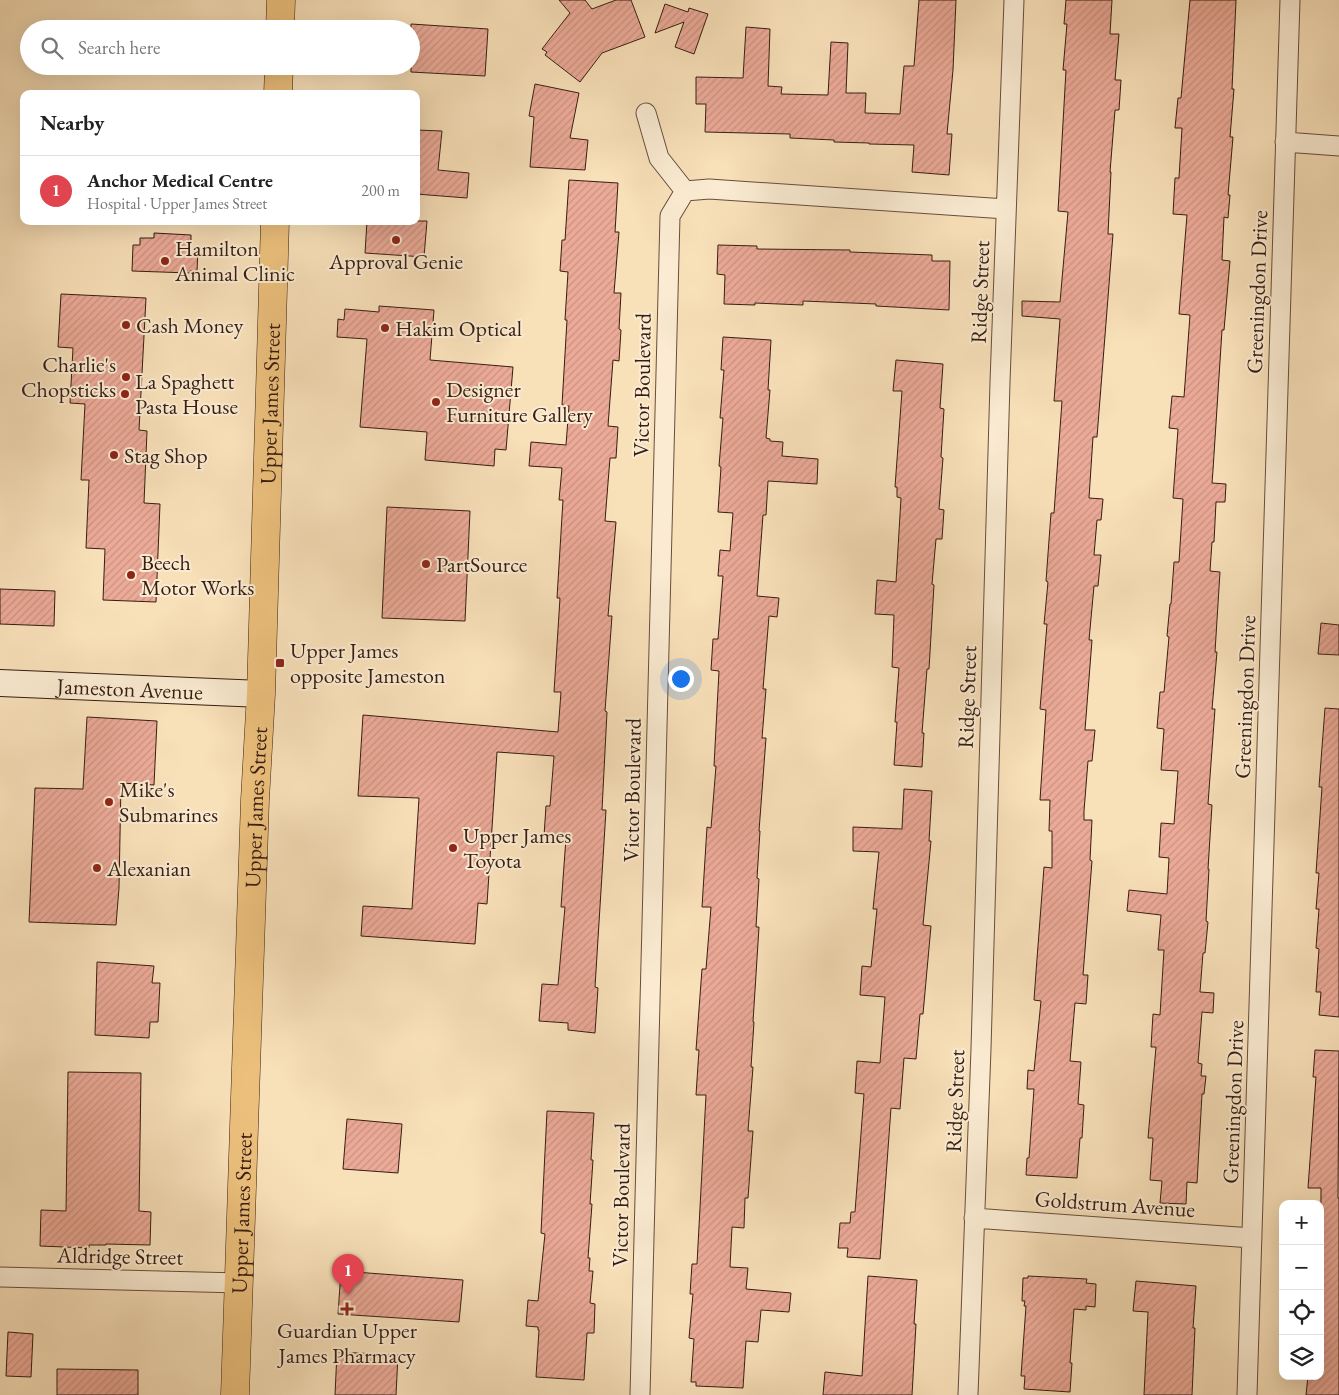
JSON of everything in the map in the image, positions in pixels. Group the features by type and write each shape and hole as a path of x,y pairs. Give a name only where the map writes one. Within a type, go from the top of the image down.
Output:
{"main road":[{"path":"280,20 281,0"},
{"path":"278,90 279,75"},
{"name":"Upper James Street","path":"235,1395 255,800 261,694 274,225"}],"street":[{"name":"Ridge Street","path":"968,1395 981,1049 1014,0"},
{"name":"Greeningdon Drive","path":"1247,1395 1290,0"},
{"path":"646,113 659,158 685,191 709,188 1006,209"},
{"path":"1285,142 1339,146"},
{"name":"Victor Boulevard","path":"640,1395 670,216 685,191"},
{"name":"Jameston Avenue","path":"0,683 261,694"},
{"name":"Goldstrum Avenue","path":"974,1218 1252,1238"},
{"name":"Aldridge Street","path":"0,1277 240,1283"}],"building":[{"path":"559,0 585,0 592,9 616,0 631,0 645,37 602,53 580,82 545,55 547,52 542,49 570,13"},
{"path":"919,0 956,0 953,70 947,134 952,134 949,175 912,172 914,145 834,142 834,140 790,138 790,134 705,132 706,104 696,104 696,77 743,78 746,27 770,29 768,86 782,87 781,94 828,95 831,42 848,43 846,93 866,93 865,113 900,114 904,66 914,66"},
{"path":"1066,0 1112,0 1110,34 1119,34 1115,80 1121,80 1119,110 1115,110 1110,172 1108,234 1113,234 1097,437 1093,437 1089,498 1103,499 1101,520 1097,520 1094,555 1101,555 1098,586 1094,586 1089,640 1092,640 1085,730 1095,730 1092,761 1088,761 1084,811 1084,820 1092,820 1090,860 1092,861 1083,975 1088,975 1086,1004 1075,1003 1070,1061 1081,1062 1078,1104 1084,1105 1077,1178 1026,1175 1034,1089 1027,1089 1028,1070 1034,1071 1041,1001 1034,1000 1044,867 1052,868 1052,831 1049,831 1050,800 1040,800 1046,710 1040,709 1047,624 1044,624 1048,582 1046,581 1051,513 1054,513 1062,401 1054,401 1060,319 1022,316 1022,301 1060,302 1068,212 1058,211 1066,70 1063,70 1067,24 1064,24"},
{"path":"1190,0 1236,0 1232,89 1234,89 1230,137 1233,137 1228,195 1230,195 1228,218 1224,217 1222,260 1230,261 1224,330 1222,330 1212,483 1226,484 1225,502 1216,502 1210,571 1220,572 1215,652 1217,652 1212,709 1215,709 1208,804 1212,805 1206,921 1208,922 1200,992 1214,993 1213,1013 1202,1012 1198,1063 1202,1064 1201,1076 1206,1076 1204,1094 1202,1094 1197,1183 1187,1182 1186,1204 1160,1203 1162,1181 1150,1180 1153,1138 1148,1138 1156,1047 1151,1047 1153,1014 1160,1015 1164,950 1158,950 1161,915 1127,911 1129,890 1167,894 1169,858 1159,857 1161,823 1174,824 1178,771 1161,770 1164,729 1157,728 1160,692 1164,692 1174,562 1179,562 1183,499 1173,498 1178,429 1169,428 1172,396 1184,397 1190,315 1179,314 1187,215 1173,214 1175,178 1179,178 1182,128 1175,128 1178,98 1181,98"},
{"path":"665,4 688,12 689,8 708,14 694,54 675,47 684,22 655,33"},
{"path":"420,25 488,29 485,76 420,72"},
{"path":"535,84 579,93 570,138 588,140 585,170 530,167 534,117 529,116"},
{"path":"420,130 442,131 438,170 469,173 467,198 420,194"},
{"path":"569,180 618,183 615,232 619,232 614,293 621,293 619,329 621,330 619,361 613,360 608,426 618,427 616,458 610,458 605,521 616,522 608,616 612,616 605,711 607,712 602,810 606,810 595,987 598,988 595,1033 568,1030 568,1023 539,1021 542,984 558,985 565,907 561,907 566,838 544,836 546,806 550,806 554,756 497,752 487,904 478,903 475,944 361,936 363,906 412,909 419,798 358,796 363,715 558,732 561,692 554,692 560,598 557,598 563,500 559,500 562,468 529,466 531,442 566,445 569,406 562,405 568,272 560,271 562,240 565,240"},
{"name":"Approval Genie","path":"420,221 427,221 424,257 365,253 367,225 420,225"},
{"name":"Hamilton Animal Clinic","path":"154,233 191,235 191,250 198,250 197,271 190,271 190,273 132,271 133,245 140,245 140,238 154,238"},
{"path":"718,245 757,246 757,249 850,250 850,252 932,255 932,261 950,261 949,310 803,301 803,305 724,304 725,275 717,274"},
{"path":"61,294 146,298 139,430 147,431 144,503 160,504 156,602 103,600 105,549 86,548 89,480 81,480 85,404 70,403 73,348 58,347"},
{"name":"Designer Furniture Gallery","path":"379,306 434,310 430,360 513,367 506,450 495,449 494,466 425,460 427,432 360,427 367,339 337,337 338,319 344,320 345,309 379,312"},
{"path":"723,337 771,340 768,390 770,390 766,438 770,439 770,441 783,442 782,456 818,459 817,484 768,481 766,515 763,515 757,596 779,598 777,617 769,616 763,689 766,689 762,738 766,738 759,831 756,927 759,927 751,1067 753,1067 748,1131 753,1131 748,1198 745,1198 744,1228 732,1227 730,1267 748,1268 746,1289 791,1293 789,1312 761,1310 758,1342 746,1341 743,1388 696,1386 696,1382 691,1382 694,1339 689,1338 693,1294 690,1294 692,1264 697,1264 706,1095 696,1095 699,1050 696,1050 702,969 706,969 711,907 702,907 707,827 711,828 716,766 714,766 719,671 711,670 713,639 718,639 723,576 718,576 720,550 730,551 733,513 718,512 723,418 720,418 724,370 721,370"},
{"path":"896,360 943,364 940,408 944,409 941,457 943,458 939,509 944,510 942,539 936,539 932,584 934,585 929,669 927,669 922,733 924,733 922,767 894,765 899,668 892,667 894,615 875,614 877,580 896,582 901,498 897,497 897,487 895,487 902,391 893,391"},
{"name":"PartSource","path":"387,507 470,511 465,621 382,618"},
{"path":"0,589 55,591 54,626 0,624"},
{"path":"1321,623 1339,625 1339,655 1318,654"},
{"path":"1325,708 1339,709 1339,1017 1319,1015 1321,992 1316,992 1319,949 1316,948 1319,909 1316,909 1319,873 1316,873 1322,787 1319,787"},
{"path":"87,717 157,721 154,785 121,783 119,888 116,925 29,922 35,788 83,789"},
{"path":"904,789 932,791 929,841 931,841 923,925 931,926 923,1014 920,1014 916,1059 904,1058 900,1109 891,1108 880,1259 847,1257 848,1248 838,1248 840,1223 850,1223 851,1212 855,1212 864,1094 855,1093 857,1061 880,1063 885,997 860,995 862,966 871,967 877,909 873,909 879,852 853,851 853,827 902,829"},
{"path":"97,962 154,966 152,983 160,983 158,1022 150,1022 149,1038 95,1035"},
{"path":"1315,1050 1339,1051 1339,1395 1306,1395 1308,1380 1324,1380 1324,1200 1321,1200 1321,1188 1308,1188 1316,1077 1313,1077"},
{"path":"68,1072 141,1073 139,1211 151,1212 150,1245 106,1244 89,1245 89,1248 40,1246 41,1210 66,1211"},
{"path":"547,1111 594,1113 590,1204 592,1204 588,1258 590,1258 589,1271 593,1271 590,1303 595,1304 594,1333 587,1333 584,1380 536,1377 539,1330 538,1327 526,1326 528,1300 538,1301 545,1234 541,1233"},
{"path":"347,1119 402,1124 398,1173 343,1169"},
{"path":"341,1271 463,1280 459,1322 338,1314"},
{"path":"868,1276 917,1280 912,1395 823,1395 825,1372 862,1376"},
{"path":"1028,1276 1087,1279 1086,1283 1096,1284 1095,1307 1086,1306 1086,1310 1074,1309 1070,1392 1024,1389 1025,1376 1021,1376 1026,1306 1024,1306 1025,1301 1022,1301 1023,1278 1028,1278"},
{"path":"1136,1281 1196,1286 1192,1395 1144,1395 1148,1312 1133,1311"},
{"path":"8,1332 33,1334 31,1377 6,1376"},
{"path":"337,1352 398,1355 396,1395 335,1395"},
{"path":"57,1369 138,1370 138,1395 57,1395"}],"place":[{"name":"Approval Genie","path":"396,240"},
{"name":"Hamilton Animal Clinic","path":"165,261"},
{"name":"Cash Money","path":"126,325"},
{"name":"Hakim Optical","path":"385,328"},
{"name":"Charlie's Chopsticks","path":"126,377"},
{"name":"La Spaghett Pasta House","path":"125,394"},
{"name":"Designer Furniture Gallery","path":"436,402"},
{"name":"Stag Shop","path":"114,455"},
{"name":"PartSource","path":"426,564"},
{"name":"Beech Motor Works","path":"131,575"},
{"name":"Upper James opposite Jameston","path":"280,663"},
{"name":"Mike's Submarines","path":"109,802"},
{"name":"Upper James Toyota","path":"453,848"},
{"name":"Alexanian","path":"97,868"},
{"name":"Anchor Medical Centre","path":"348,1295"},
{"name":"Guardian Upper James Pharmacy","path":"347,1309"}]}
